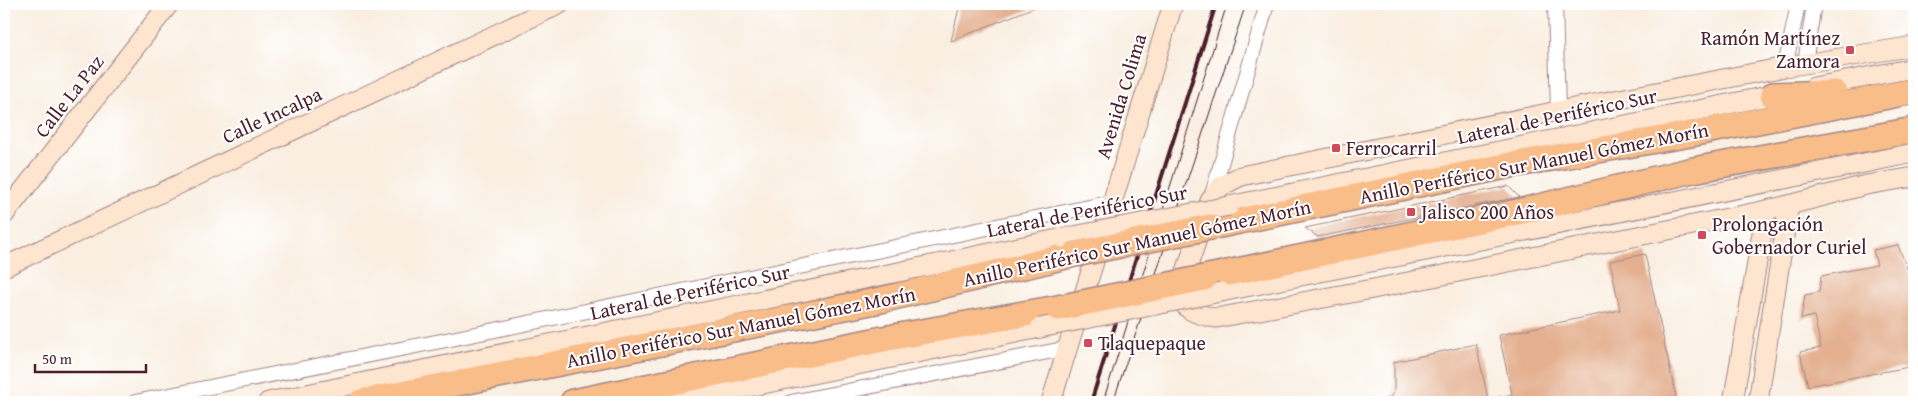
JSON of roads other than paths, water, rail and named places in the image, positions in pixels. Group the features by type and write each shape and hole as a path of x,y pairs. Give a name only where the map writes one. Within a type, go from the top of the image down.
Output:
{"highway":[{"path":"1772,95 1911,91"},
{"name":"Anillo Periférico Sur Manuel Gómez Morín","path":"361,402 881,300 1069,246 1210,227 1511,165 1685,135 1911,91"},
{"name":"Anillo Periférico Sur Manuel Gómez Morín","path":"573,402 888,338 1058,308 1213,285 1693,170 1914,130"}],"street":[{"name":"Calle La Paz","path":"4,215 169,4"},
{"name":"Calle Incalpa","path":"4,267 560,4"},
{"name":"Avenida Colima","path":"1051,402 1173,4"},
{"path":"1267,4 1210,201 1180,289 1180,297 1187,308 1197,315 1216,318 1378,288 1766,210 1866,185 1914,177"},
{"path":"1555,4 1558,111"},
{"path":"1785,67 1798,4"},
{"path":"1805,64 1814,4"},
{"path":"1210,201 1221,186 1241,176 1785,67 1914,46"},
{"name":"Lateral de Periférico Sur","path":"268,402 1069,246 1229,206 1772,95 1914,68"},
{"path":"673,402 1040,328 1213,285 1914,153"},
{"path":"134,402 456,338 1113,202"},
{"path":"1758,402 1789,205"},
{"path":"1733,402 1766,210"},
{"path":"791,402 1069,348"}],"tram line":[{"path":"1103,402 1227,4"},
{"path":"1113,402 1246,4"}],"railway":[{"path":"1091,402 1216,4"}],"place":[{"name":"Ramón Martínez Zamora","path":"1850,50"},
{"name":"Ferrocarril","path":"1336,148"},
{"name":"Jalisco 200 Años","path":"1411,212"},
{"name":"Prolongación Gobernador Curiel","path":"1702,235"},
{"name":"Tlaquepaque","path":"1088,343"}]}
